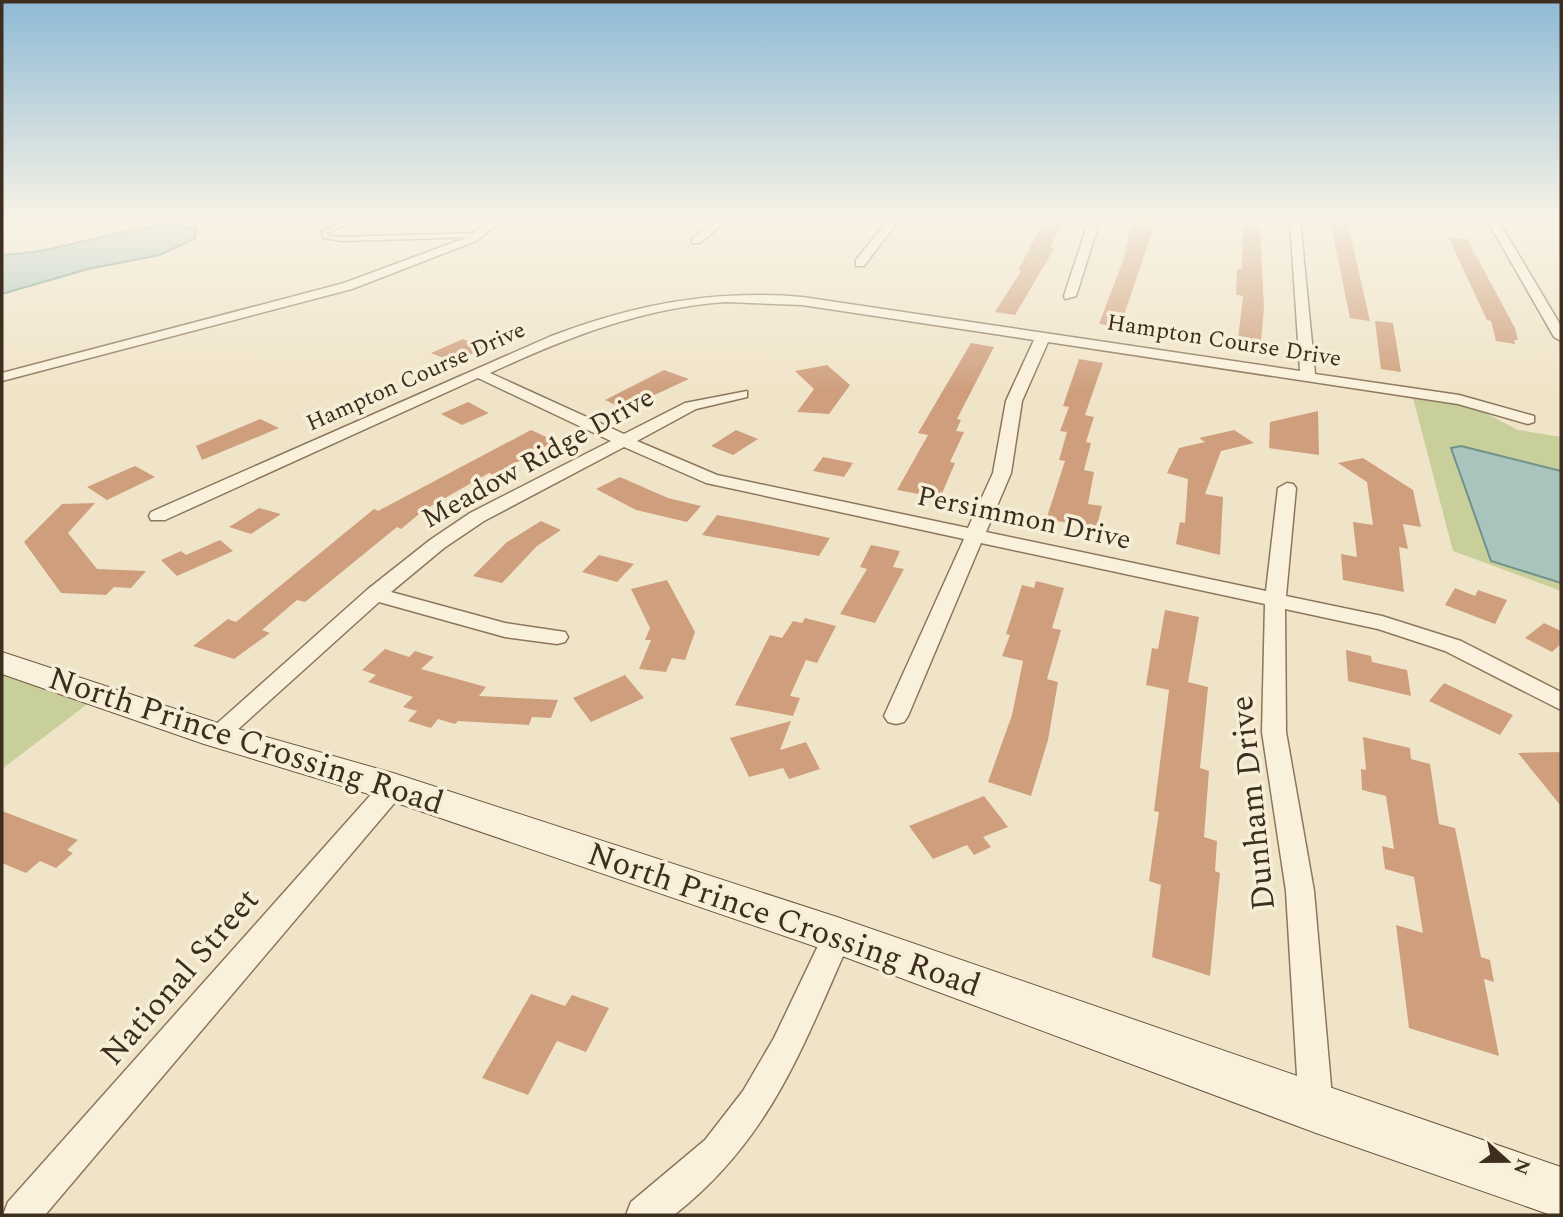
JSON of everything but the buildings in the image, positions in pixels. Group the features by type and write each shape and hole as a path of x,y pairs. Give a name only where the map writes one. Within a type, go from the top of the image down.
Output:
{"street":[{"path":"2,377 95,350 334,290 368,277"},
{"path":"1070,296 1077,277"},
{"path":"1300,277 1308,377"},
{"path":"1525,277 1561,337"},
{"name":"Hampton Course Drive","path":"158,516 479,373 619,317 668,304 728,298 798,300 1308,377 1459,400 1528,419"},
{"path":"896,716 1002,472 1014,401 1043,337"},
{"name":"Persimmon Drive","path":"479,373 680,467 731,485 1382,623 1442,642 1489,662 1561,702"},
{"name":"Meadow Ridge Drive","path":"216,735 375,594 437,544 477,517 691,406 742,394"},
{"name":"Dunham Drive","path":"1287,488 1275,600 1274,732 1300,891 1316,1109"},
{"path":"375,594 505,630 557,637"},
{"name":"North Prince Crossing Road","path":"2,663 216,735 393,786 837,936 1316,1109 1561,1193"},
{"name":"National Street","path":"21,1215 393,786"},
{"path":"644,1215 677,1190 719,1151 759,1096 789,1042 837,936"}],"green space":[{"path":"1413,398 1472,406 1518,430 1561,437 1561,591 1453,551"},
{"path":"2,663 98,696 2,769"}],"water":[{"path":"2,277 61,277 2,294"},
{"path":"1461,446 1561,471 1561,583 1491,561 1451,448"}]}
